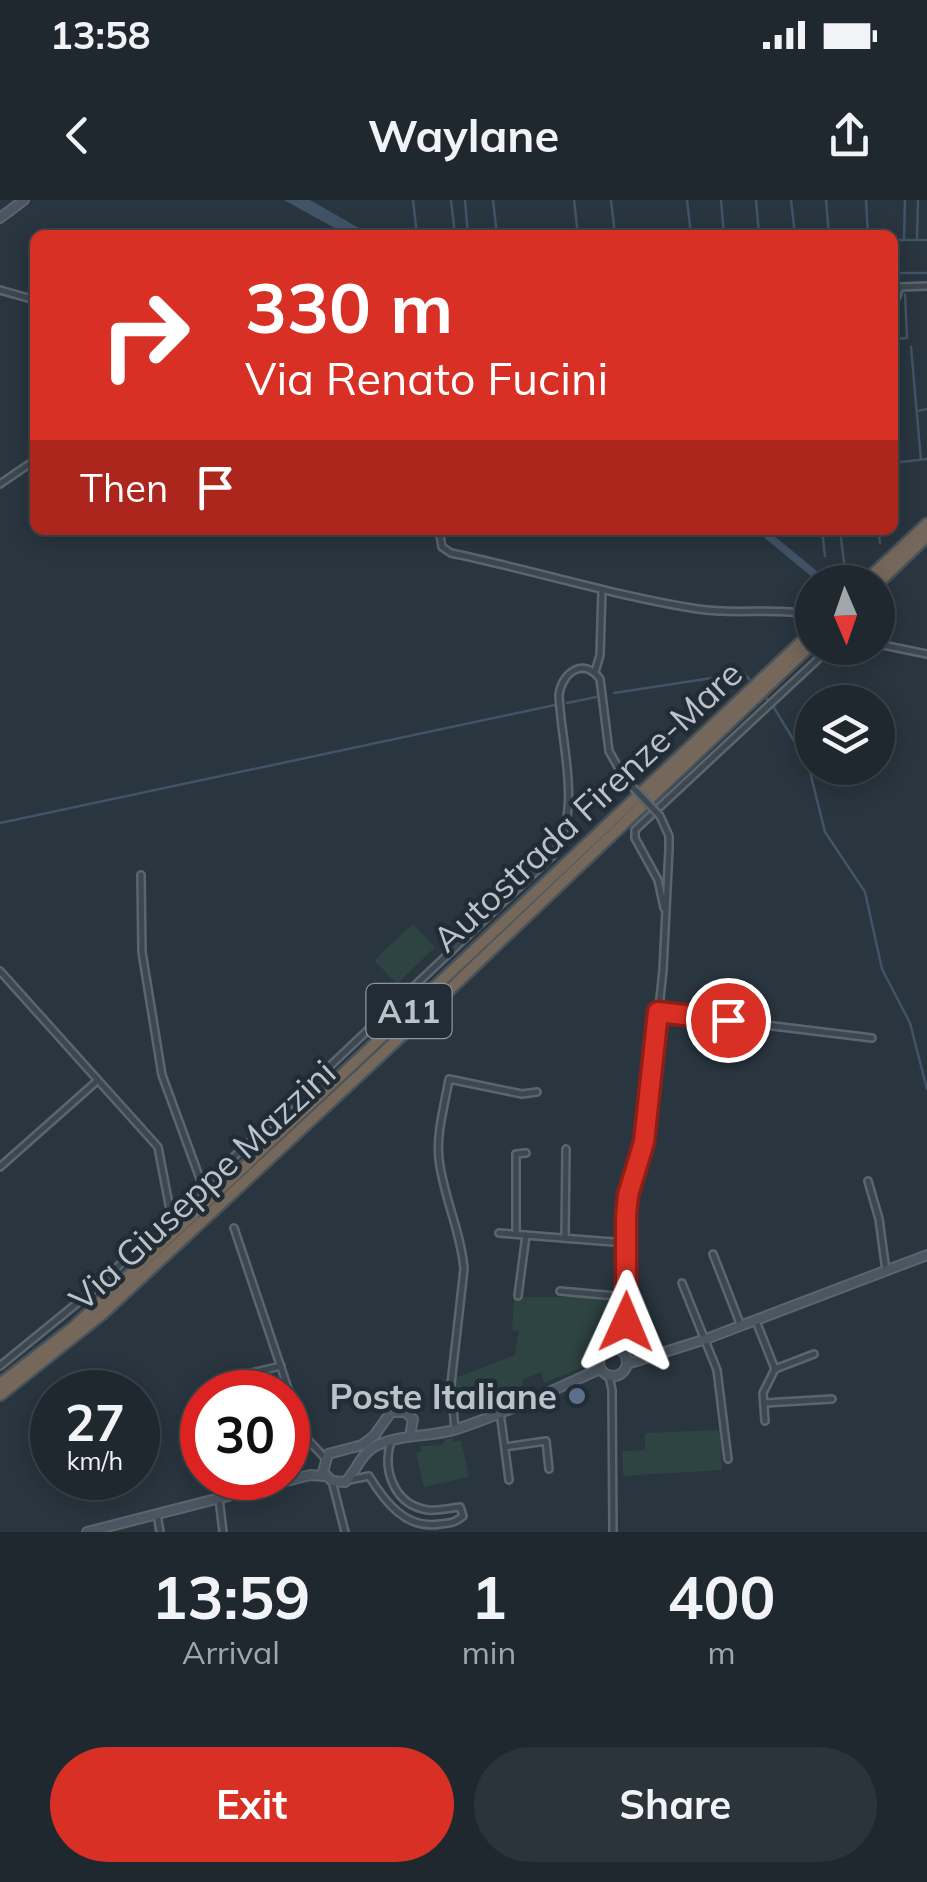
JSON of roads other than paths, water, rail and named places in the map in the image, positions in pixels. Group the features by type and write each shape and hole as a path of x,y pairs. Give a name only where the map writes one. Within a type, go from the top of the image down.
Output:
{"highway":[{"path":"883,565 927,524"},
{"path":"895,567 927,536"},
{"name":"Autostrada Firenze-Mare","path":"0,1384 100,1303 795,648"},
{"name":"Autostrada Firenze-Mare","path":"0,1396 102,1314 795,660"}],"street":[{"path":"0,218 24,200"},
{"path":"898,293 900,287 927,286"},
{"path":"0,290 30,299"},
{"path":"0,484 30,463"},
{"path":"439,535 442,547 451,553 602,589 716,612 795,612"},
{"path":"602,589 596,672 602,683 609,751 624,778 660,816 669,836 658,1012 644,1142 628,1195 627,1297 611,1402 613,1532"},
{"path":"895,647 927,654"},
{"path":"665,911 658,880 635,838 635,830 812,665"},
{"name":"Via Giuseppe Mazzini","path":"0,1366 92,1290 553,854 566,830 568,809 560,686 567,674 576,669 596,672"},
{"path":"141,875 142,952 162,1075 203,1187"},
{"path":"0,971 158,1148 171,1215"},
{"path":"658,1012 872,1038"},
{"path":"456,1430 451,1384 464,1269 439,1160 448,1078 522,1094 537,1092"},
{"path":"0,1168 97,1081"},
{"path":"565,1238 566,1149"},
{"path":"516,1234 516,1154 526,1153"},
{"path":"868,1181 879,1219 886,1271"},
{"path":"234,1228 283,1370"},
{"path":"499,1233 627,1243"},
{"path":"518,1296 526,1235"},
{"path":"713,1254 741,1326"},
{"path":"337,1480 368,1452 391,1441 456,1430 586,1375 599,1365 604,1351 639,1360 706,1339 927,1255"},
{"path":"682,1283 717,1370 728,1459"},
{"path":"560,1291 627,1297"},
{"path":"755,1320 775,1369"},
{"path":"765,1421 763,1392 775,1369 814,1354"},
{"path":"599,1365 614,1376"},
{"path":"265,1370 282,1366"},
{"path":"764,1403 832,1399"},
{"path":"310,1474 327,1459 374,1436 391,1412 409,1414 424,1434"},
{"path":"500,1412 509,1480"},
{"path":"410,1436 414,1425"},
{"path":"505,1446 546,1440 549,1469"},
{"path":"310,1474 337,1480 369,1476 378,1494 414,1524 426,1527 457,1521 463,1516 460,1507 430,1510 406,1499 389,1478 386,1456 391,1441"},
{"path":"310,1442 327,1459 337,1480 336,1499 345,1532"},
{"path":"376,1488 389,1478"},
{"path":"87,1532 112,1529 211,1500"},
{"path":"219,1500 223,1532"},
{"path":"414,1524 420,1507"},
{"path":"157,1514 160,1532"}],"water":[{"path":"284,200 310,200 362,230 338,230"},
{"path":"761,535 773,535 809,565 797,565"}],"waterway":[{"path":"413,200 416,230"},
{"path":"451,200 454,230"},
{"path":"465,200 468,230"},
{"path":"493,200 496,230"},
{"path":"574,200 577,230"},
{"path":"611,200 614,230"},
{"path":"687,200 690,230"},
{"path":"721,200 724,230"},
{"path":"756,200 759,230"},
{"path":"791,200 794,230"},
{"path":"826,200 829,230"},
{"path":"866,200 868,230"},
{"path":"904,240 905,200"},
{"path":"917,238 918,200"},
{"path":"898,240 927,240"},
{"path":"898,273 927,273"},
{"path":"898,339 907,338 905,294"},
{"path":"911,347 921,460"},
{"path":"918,411 927,409"},
{"path":"898,462 927,459"},
{"path":"823,535 825,556"},
{"path":"841,535 844,565"},
{"path":"879,535 880,543"},
{"path":"614,693 744,673 750,680"},
{"path":"567,703 596,697"},
{"path":"766,698 769,701"},
{"path":"0,823 555,705"},
{"path":"773,706 808,764 825,832 865,892 882,969 910,1023 927,1089"}],"place":[{"name":"Poste Italiane","path":"577,1396"}]}
